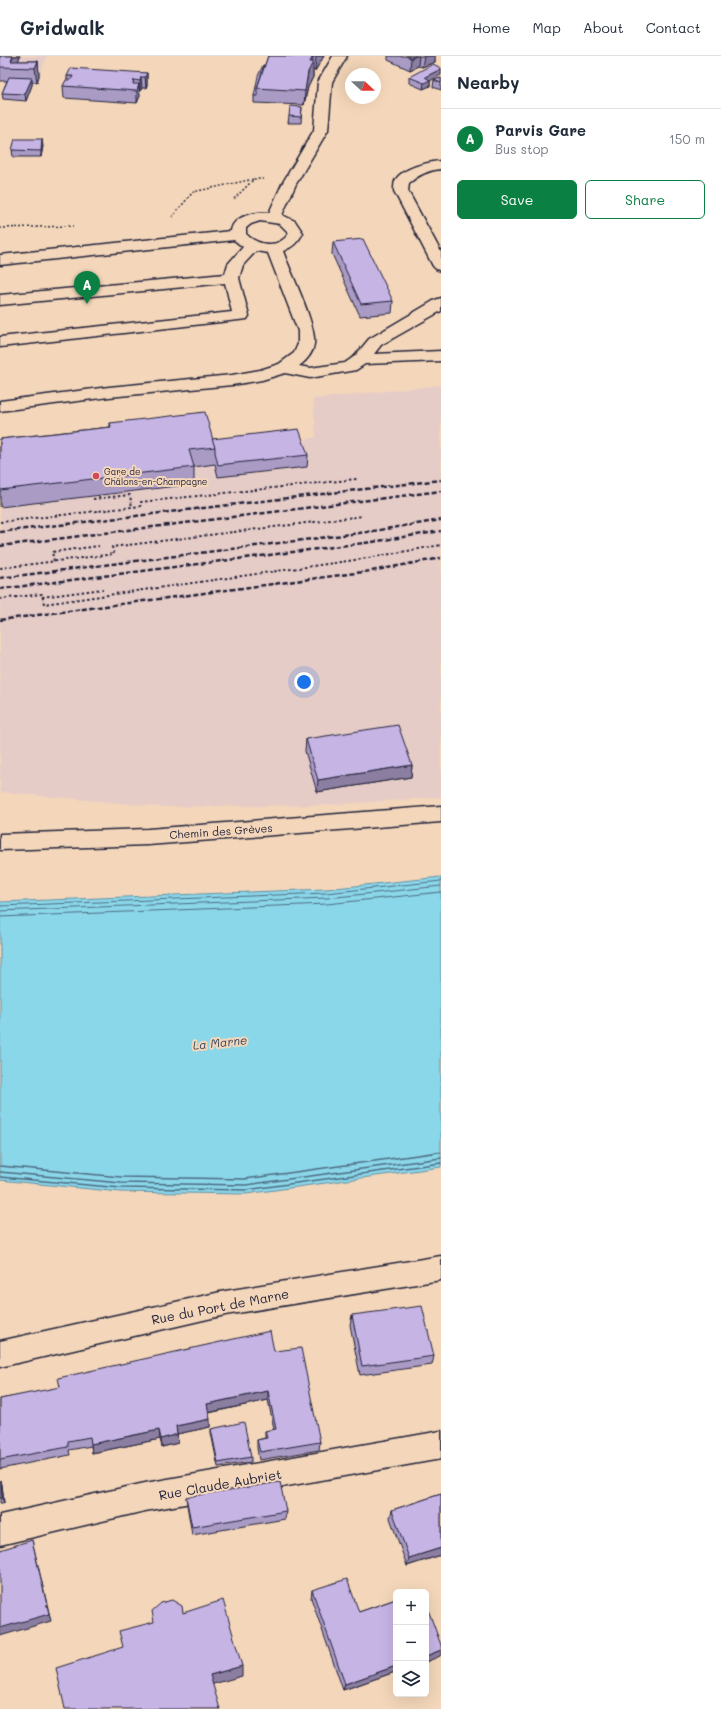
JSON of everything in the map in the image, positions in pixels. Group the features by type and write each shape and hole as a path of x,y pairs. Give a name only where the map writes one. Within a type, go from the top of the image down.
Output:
{"street":[{"path":"274,218 288,184 321,130 325,82 340,56"},
{"path":"441,165 425,166 416,170 402,182 401,191 441,266"},
{"path":"260,217 274,218 290,223 296,232 294,239 286,245 274,248 252,246 243,242 238,235 238,228 246,221 260,217"},
{"path":"0,260 238,235"},
{"path":"0,342 241,316 231,278 236,264 252,246"},
{"path":"0,406 240,378 269,373 284,368 297,360 304,352 307,344 306,331 274,248"},
{"path":"0,300 231,278"},
{"path":"284,368 310,373 350,367 361,359 375,342 441,303"},
{"path":"361,359 441,356"},
{"path":"387,359 441,371"},
{"name":"Chemin des Grèves","path":"0,842 148,837 441,814"},
{"name":"Rue du Port de Marne","path":"0,1354 225,1303 441,1268"},
{"name":"Rue Claude Aubriet","path":"0,1530 145,1497 441,1445"}],"path":[{"path":"172,219 173,215 194,192 254,179 266,178"},
{"path":"233,200 254,179"},
{"path":"0,522 141,506 141,502 357,478"},
{"path":"93,499 130,495 132,507"},
{"path":"0,568 114,554 112,547 363,516"},
{"path":"0,599 42,594 44,604 362,559 441,545"},
{"path":"54,561 52,552 99,546"},
{"path":"42,597 103,589"}],"shaded area":[{"path":"0,56 47,56 37,82 0,81"},
{"path":"441,385 441,797 330,805 160,807 0,792 0,457 211,451 298,441 316,437 313,399"}],"water":[{"name":"La Marne","path":"441,877 441,1167 246,1194 120,1192 0,1180 0,902 326,889"}],"building":[{"path":"0,56 13,56 11,61 38,61 35,68 0,67"},
{"path":"268,56 313,56 310,62 313,62 308,72 305,91 257,88"},
{"path":"433,64 441,69 425,77 430,80 424,83 409,77"},
{"path":"263,65 257,88 257,96 254,96 258,76"},
{"path":"71,68 147,73 145,77 141,77 140,81 134,80 133,84 139,84 137,91 63,86 66,80 71,80 73,76 67,76"},
{"path":"9,77 32,78 25,94 2,93"},
{"path":"441,78 441,83 434,80"},
{"path":"290,106 302,107 301,117 289,116"},
{"path":"15,139 42,139 41,151 12,150"},
{"path":"363,239 393,301 361,304 333,242"},
{"name":"Gare de Châlons-en-Champagne","path":"205,412 215,447 189,450 194,467 0,490 0,439 111,427 110,423"},
{"path":"299,429 308,455 218,465 212,439"},
{"path":"398,725 412,765 318,780 306,739"},
{"path":"422,1306 434,1356 362,1366 352,1315"},
{"path":"270,1331 274,1351 301,1348 320,1442 260,1452 257,1440 267,1438 265,1431 276,1429 268,1391 207,1404 210,1419 176,1426 177,1434 161,1439 159,1430 91,1444 90,1437 68,1441 68,1447 0,1460 0,1399 60,1387 58,1378"},
{"path":"244,1422 251,1457 218,1463 211,1429"},
{"path":"1,1480 2,1498 0,1498 0,1481"},
{"path":"280,1482 286,1511 192,1527 186,1497"},
{"path":"441,1494 441,1548 409,1558 392,1510"},
{"path":"32,1540 49,1614 0,1628 0,1550"},
{"path":"347,1579 359,1612 393,1600 393,1667 345,1684 312,1590"},
{"path":"172,1600 182,1606 183,1613 223,1600 242,1666 210,1675 220,1709 65,1709 56,1668 123,1647 119,1631 154,1622 152,1611 161,1603"},
{"path":"429,1612 441,1645 441,1650 429,1655"}],"railway":[{"path":"0,532 441,480"},
{"path":"0,546 441,491"},
{"path":"0,578 367,532 441,520"},
{"path":"0,589 372,542 441,531"},
{"path":"0,620 371,571 441,558"}],"place":[{"name":"Parvis Gare","path":"87,304"},
{"name":"Gare de Châlons-en-Champagne","path":"96,476"}]}
